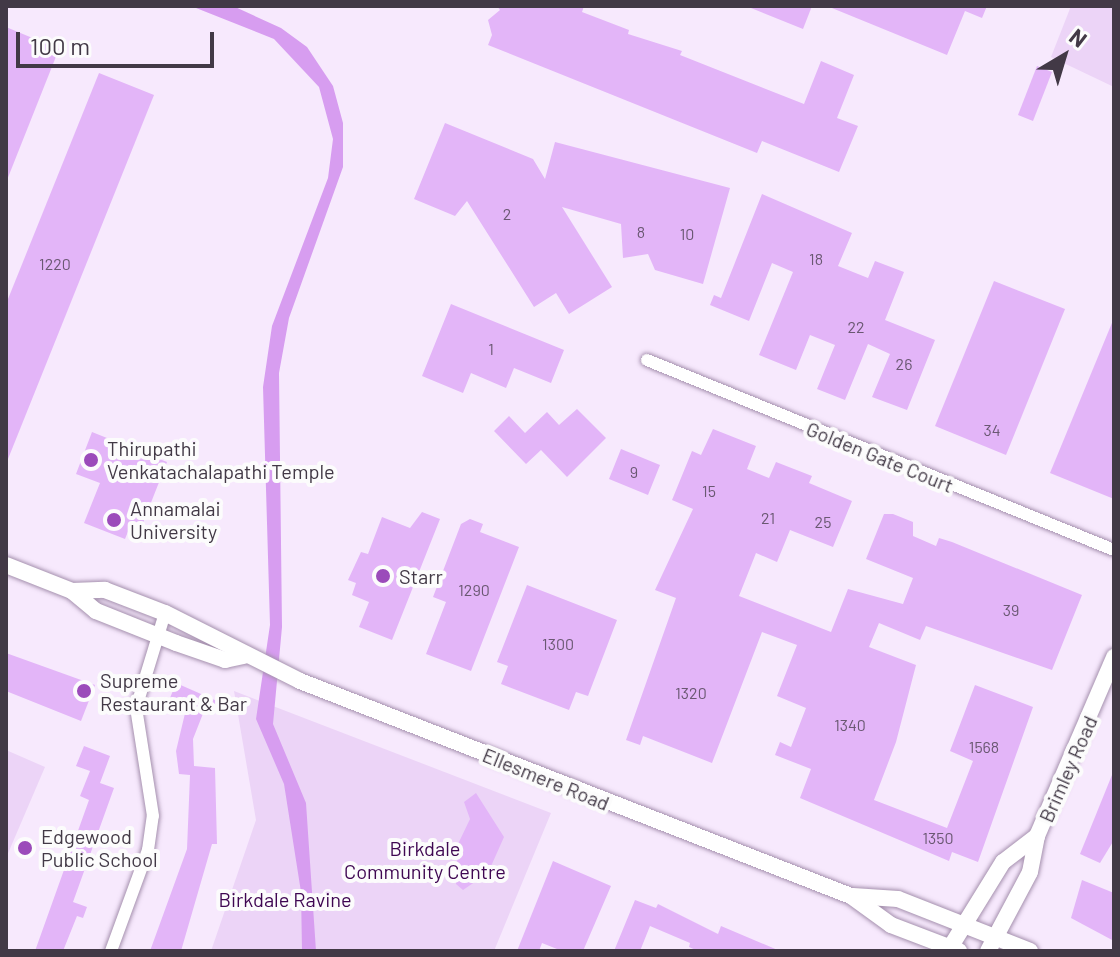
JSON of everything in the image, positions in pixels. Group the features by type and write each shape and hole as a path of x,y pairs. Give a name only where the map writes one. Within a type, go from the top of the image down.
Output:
{"main road":[{"name":"Ellesmere Road","path":"6,565 72,591 96,611 157,635 225,660 244,656"},
{"name":"Ellesmere Road","path":"72,591 105,590 165,613 228,641 244,656 300,681 851,896 891,925 952,950"},
{"name":"Brimley Road","path":"992,945 1030,872 1037,836 1114,657"},
{"name":"Brimley Road","path":"952,950 1003,862 1037,836"},
{"name":"Ellesmere Road","path":"851,896 898,899 965,926 992,945 1030,951"}],"street":[{"name":"Golden Gate Court","path":"647,360 1114,550"},
{"path":"111,951 148,850 153,816 136,708 165,613"}],"green space":[{"path":"1071,6 1114,6 1114,87 1051,57"},
{"path":"234,691 551,813 494,951 211,951 256,820"},
{"path":"6,750 45,767 6,858"}],"shaded area":[{"path":"191,6 233,6 281,28 307,47 333,86 343,123 343,167 289,318 279,373 282,627 273,724 306,803 316,951 302,951 301,892 284,784 256,719 270,625 263,387 272,326 328,178 333,139 319,87 274,39"}],"building":[{"path":"497,6 584,6 582,12 629,30 628,34 682,51 680,55 804,104 821,61 854,75 837,118 858,126 839,172 762,141 757,153 488,45 492,35 488,20 500,10"},
{"path":"746,6 812,6 803,29"},
{"path":"827,6 987,6 982,18 965,11 947,55"},
{"path":"6,27 59,49 7,180 6,180"},
{"path":"1037,66 1052,72 1033,121 1018,115"},
{"path":"99,73 154,95 6,464 6,304"},
{"path":"445,123 533,159 545,179 555,142 730,188 703,284 655,270 648,254 623,258 621,224 562,207 612,287 569,314 556,293 534,307 467,201 455,216 414,199"},
{"path":"762,194 852,233 838,266 868,278 875,261 904,272 885,320 935,340 907,410 872,397 890,354 868,344 845,400 817,389 835,345 810,335 796,370 759,355 793,272 772,263 749,321 710,305 714,295 721,298"},
{"path":"994,281 1065,309 1006,455 935,426"},
{"path":"451,304 564,350 551,383 514,368 506,388 471,373 463,393 422,376"},
{"path":"1114,318 1114,499 1050,473"},
{"path":"577,409 606,438 567,477 541,450 526,464 494,431 509,416 525,433 547,412 559,425"},
{"path":"713,429 756,446 747,469 769,478 776,462 812,476 809,483 852,501 833,547 790,530 777,562 756,553 739,596 831,632 848,589 903,604 913,578 866,559 884,514 913,522 913,536 936,546 939,538 952,542 1082,595 1052,670 926,626 920,640 879,623 869,647 916,665 896,742 874,800 947,828 973,761 950,751 975,685 1033,707 978,862 952,852 949,861 800,798 811,769 775,755 780,742 791,747 806,708 777,696 797,645 762,632 712,763 643,736 640,745 626,740 676,598 655,590 693,509 672,500 692,451 701,455"},
{"path":"92,432 167,462 141,528 131,524 125,539 84,523 100,483 76,474"},
{"path":"621,449 660,465 648,495 609,479"},
{"name":"Starr","path":"422,512 440,519 392,640 359,627 369,602 352,595 356,583 348,580 361,552 368,554 382,517 410,528"},
{"path":"470,519 483,524 480,532 519,547 471,671 426,654 446,602 433,597 461,524"},
{"path":"527,585 617,620 588,696 576,692 569,710 501,684 508,666 497,662"},
{"path":"6,653 95,685 81,721 6,691"},
{"path":"176,683 217,701 212,714 204,711 193,739 194,766 215,768 217,844 212,844 181,951 150,951 187,849 190,775 179,774 176,751 187,705 170,698"},
{"path":"84,746 110,756 100,783 114,788 73,902 87,907 83,918 77,916 63,951 35,951 89,800 80,796 90,771 76,766"},
{"path":"1114,770 1114,840 1100,863 1080,854"},
{"path":"476,793 504,837 488,873 463,890 456,884 458,844 470,819 464,802"},
{"path":"553,861 611,886 583,951 562,951 542,943 539,951 517,951"},
{"path":"1082,880 1114,893 1114,941 1071,918"},
{"path":"635,900 656,908 658,904 718,934 721,926 780,951 698,951 689,947 690,943 650,926 640,951 614,951"}],"place":[{"name":"Thirupathi Venkatachalapathi Temple","path":"91,460"},
{"name":"Annamalai University","path":"114,520"},
{"name":"Starr","path":"383,576"},
{"name":"Supreme Restaurant & Bar","path":"84,691"},
{"name":"Edgewood Public School","path":"25,848"}],"park label":[{"name":"Birkdale Community Centre","path":"425,860"},
{"name":"Birkdale Ravine","path":"285,899"}]}
